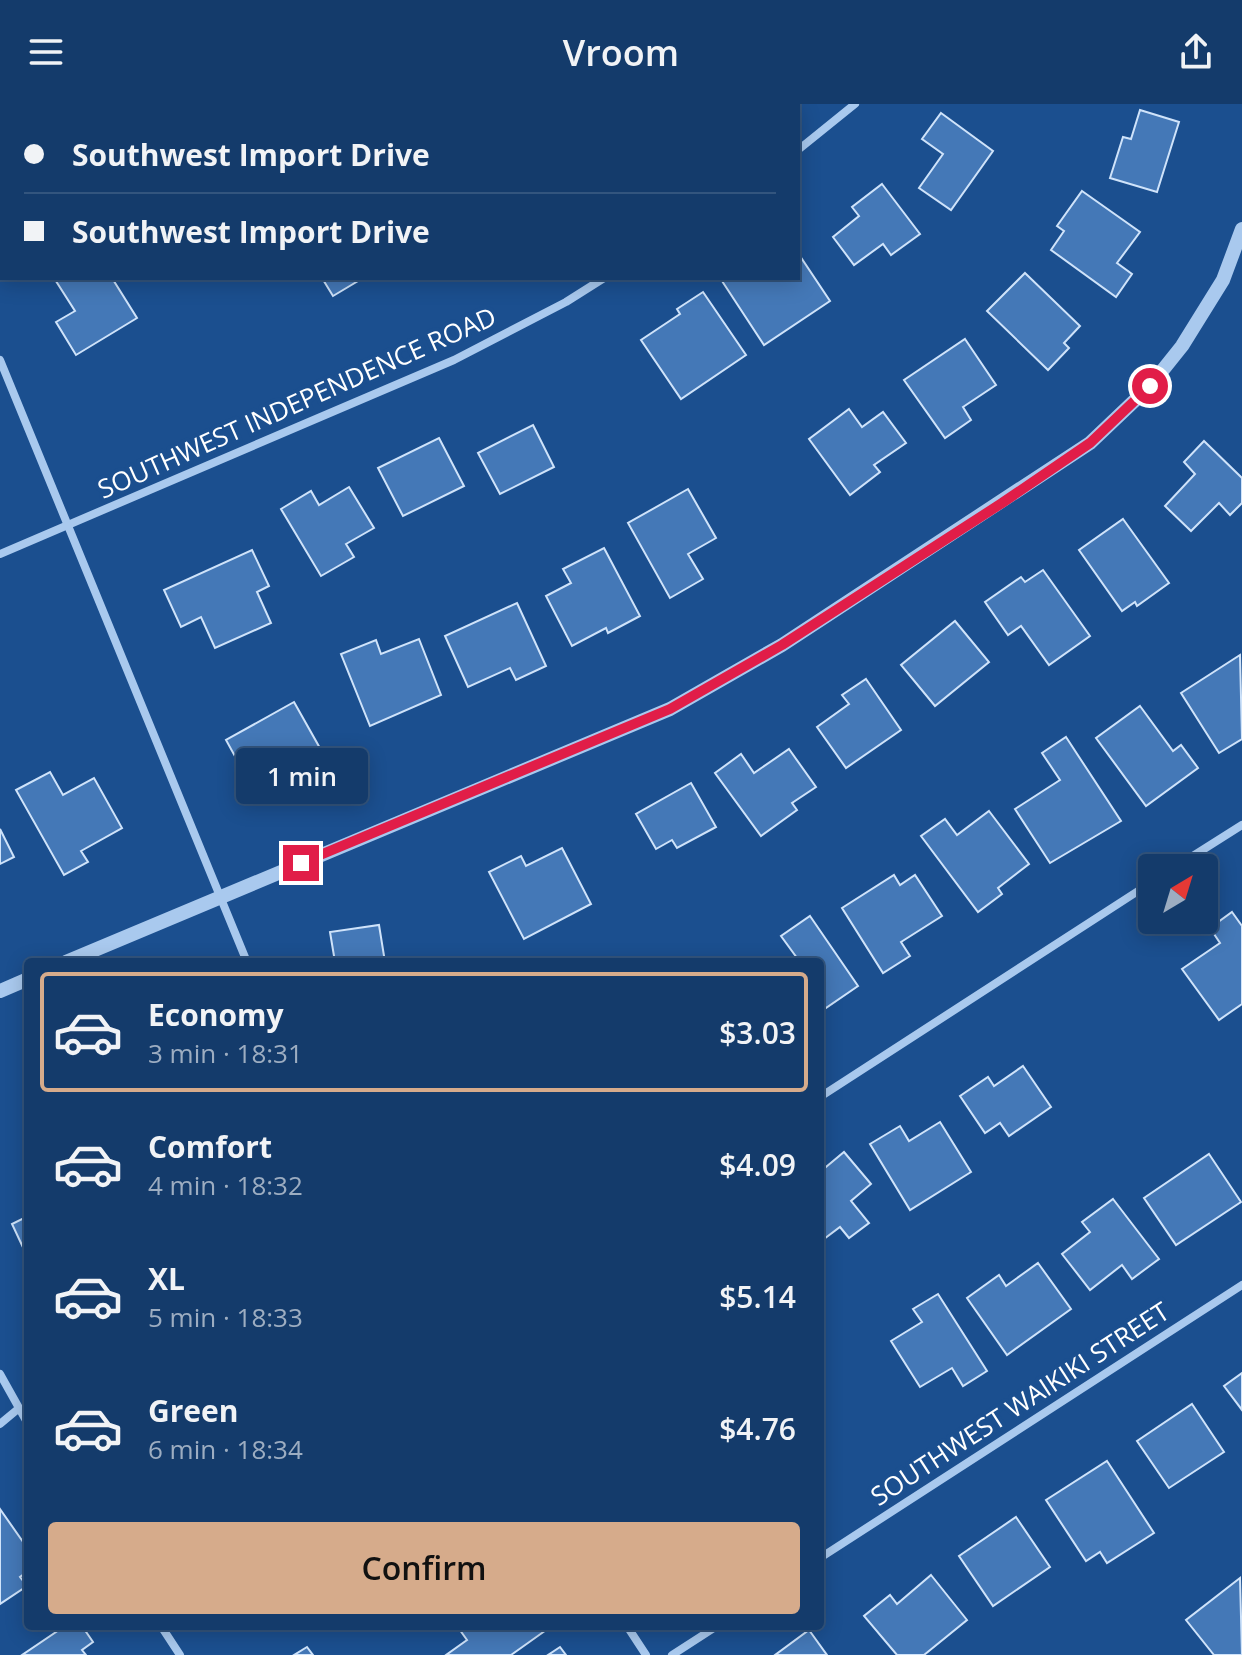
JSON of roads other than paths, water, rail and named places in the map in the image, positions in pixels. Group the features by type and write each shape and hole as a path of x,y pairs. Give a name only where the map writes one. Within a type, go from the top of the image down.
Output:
{"street":[{"path":"800,148 855,104"},
{"path":"76,958 670,709 782,645 1090,443 1150,386 1182,346 1223,280 1242,229"},
{"name":"SOUTHWEST INDEPENDENCE ROAD","path":"0,554 454,360 566,302 601,280"},
{"path":"0,360 245,958"},
{"path":"1196,854 1242,825"},
{"path":"824,1094 1138,891"},
{"path":"0,991 24,981"},
{"name":"SOUTHWEST WAIKIKI STREET","path":"824,1555 1242,1285"},
{"path":"0,1374 24,1418"},
{"path":"0,1424 18,1409"},
{"path":"164,1630 180,1655"},
{"path":"630,1630 646,1655"},
{"path":"672,1655 711,1630"}]}
